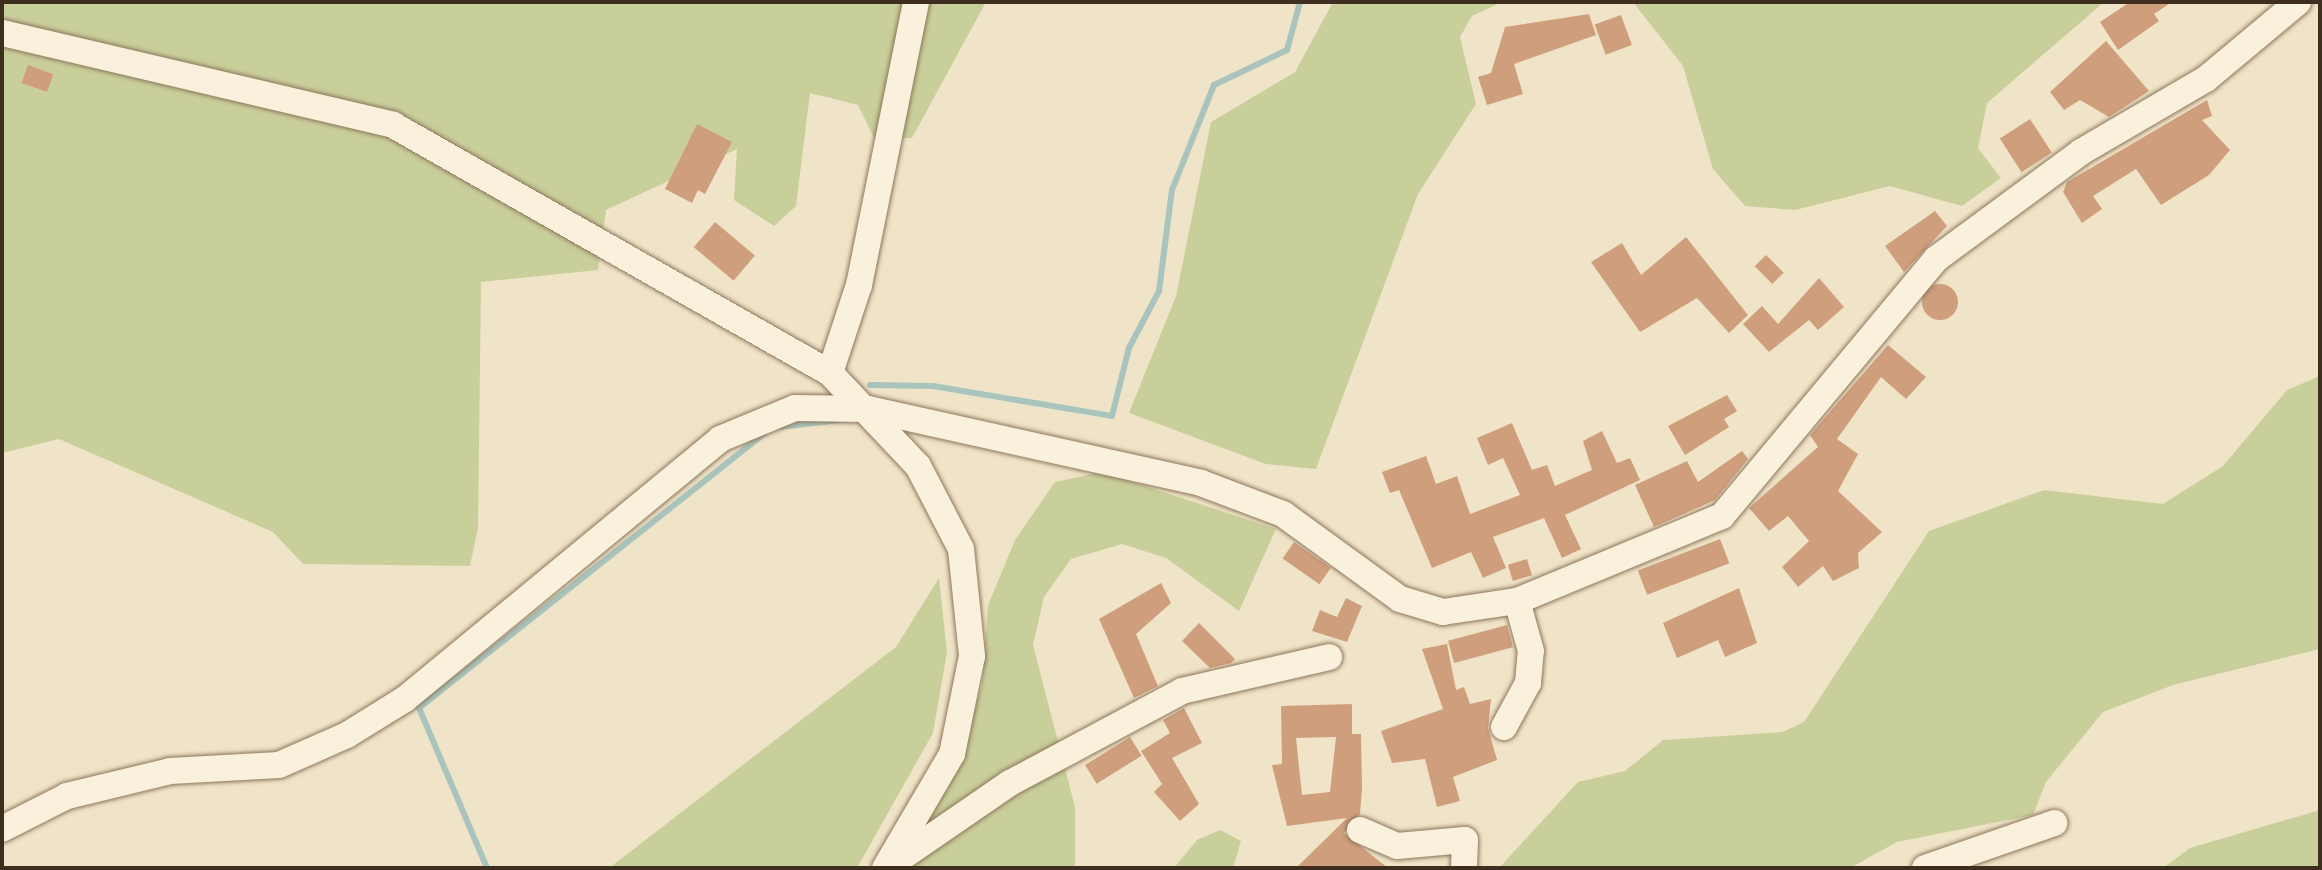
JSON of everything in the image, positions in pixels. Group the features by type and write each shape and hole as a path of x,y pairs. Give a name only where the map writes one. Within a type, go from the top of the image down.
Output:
{"street":[{"path":"830,373 859,285 916,2"},
{"path":"2,829 67,796 170,771 279,765 321,749 405,699 720,439 795,408 868,409 1201,483 1283,514 1400,599 1443,612 1517,601 1722,516 1936,259 2081,152 2206,79 2298,2"},
{"path":"2,33 393,125 830,373 868,409 918,466 961,549 972,656 952,754 885,868"},
{"path":"1504,727 1528,683 1531,651 1517,601"},
{"path":"885,868 1010,783 1182,691 1329,657"},
{"path":"1925,868 2054,823"},
{"path":"1360,830 1397,846 1465,840 1464,868"}],"green space":[{"path":"2,2 986,2 912,138 874,138 858,105 810,93 796,206 774,226 734,200 737,149 606,210 598,270 481,282 478,528 470,566 303,564 273,532 59,439 2,453"},
{"path":"1333,2 1502,2 1472,16 1460,37 1476,104 1418,194 1316,469 1266,464 1129,413 1176,296 1211,122 1295,72"},
{"path":"1633,2 2104,2 1987,103 1978,148 2001,178 1962,206 1890,186 1795,210 1745,206 1713,169 1683,66"},
{"path":"2320,376 2320,649 2173,685 2103,712 2046,782 2033,815 1897,842 1850,868 1499,868 1578,782 1625,771 1663,740 1783,732 1804,722 1929,531 2044,490 2163,504 2223,466 2287,390"},
{"path":"1102,472 1276,529 1239,611 1166,558 1122,544 1071,559 1044,597 1033,645 1075,807 1075,868 909,868 982,687 988,605 1015,540 1055,482"},
{"path":"939,578 947,652 933,733 857,868 609,868 896,647"},
{"path":"2320,810 2320,868 2163,868 2190,848"},
{"path":"1220,830 1241,841 1233,868 1174,868 1197,840"}],"building":[{"path":"2130,2 2172,2 2154,14 2159,21 2118,50 2100,22"},
{"path":"1589,14 1596,35 1514,64 1523,94 1487,105 1478,77 1491,73 1505,27"},
{"path":"1621,15 1632,45 1606,55 1595,25"},
{"path":"2106,41 2149,91 2109,117 2080,100 2064,110 2050,92"},
{"path":"28,65 53,74 47,92 22,83"},
{"path":"2207,100 2212,116 2202,120 2230,150 2209,175 2161,205 2136,169 2093,196 2102,209 2082,223 2063,192 2067,182"},
{"path":"2030,119 2052,153 2022,172 2000,139"},
{"path":"697,124 732,142 705,194 698,190 692,203 665,189"},
{"path":"1935,211 1947,226 1904,272 1885,246"},
{"path":"715,222 755,255 734,281 694,247"},
{"path":"1686,237 1748,315 1729,333 1697,298 1640,332 1591,262 1622,243 1641,275"},
{"path":"1766,255 1784,273 1772,284 1755,266"},
{"path":"1819,278 1844,307 1818,330 1809,320 1769,352 1743,324 1762,306 1778,324"},
{"path":"1940,284 1952,290 1958,302 1952,314 1940,320 1928,314 1922,302 1928,290"},
{"path":"1888,345 1926,377 1906,399 1881,377 1837,439 1858,454 1838,491 1882,532 1858,553 1859,568 1833,581 1823,566 1798,587 1782,567 1809,541 1788,516 1769,531 1749,508 1818,447 1810,435"},
{"path":"1727,395 1737,411 1724,419 1729,427 1685,455 1668,426"},
{"path":"1512,423 1532,470 1547,465 1555,486 1592,470 1583,441 1602,431 1617,463 1630,458 1640,480 1565,515 1581,549 1562,558 1544,518 1493,537 1506,568 1483,578 1471,552 1432,568 1399,490 1390,493 1382,472 1426,456 1436,484 1457,476 1470,514 1520,495 1503,458 1488,465 1477,438"},
{"path":"1742,451 1748,459 1715,500 1654,527 1635,485 1687,461 1698,482"},
{"path":"1720,539 1729,563 1647,595 1638,571"},
{"path":"1294,542 1331,568 1319,584 1283,558"},
{"path":"1527,559 1532,575 1513,581 1508,565"},
{"path":"1161,583 1171,603 1136,634 1158,686 1134,698 1099,619"},
{"path":"1739,588 1757,643 1725,657 1718,640 1677,658 1663,623"},
{"path":"1346,598 1362,606 1347,642 1312,631 1320,610 1337,617"},
{"path":"1199,623 1235,659 1231,663 1210,668 1182,641"},
{"path":"1507,625 1513,647 1454,663 1448,641"},
{"path":"1447,644 1456,690 1464,687 1470,704 1491,699 1488,728 1497,760 1453,777 1460,801 1437,807 1425,759 1392,763 1381,731 1443,709 1422,649"},
{"path":"1352,704 1352,734 1361,734 1362,789 1360,814 1344,833 1388,868 1296,868 1347,818 1287,826 1272,765 1282,764 1281,706","holes":["1336,737 1330,792 1302,795 1296,738"]},
{"path":"1184,708 1202,743 1172,758 1199,804 1180,821 1154,792 1162,784 1141,751 1170,733 1163,720"},
{"path":"1130,737 1142,756 1097,784 1085,765"}],"waterway":[{"path":"870,385 933,386 1112,416 1129,348 1159,291 1172,190 1214,85 1287,50 1300,2"},
{"path":"779,427 849,419"},
{"path":"487,868 419,708 765,433"}]}
